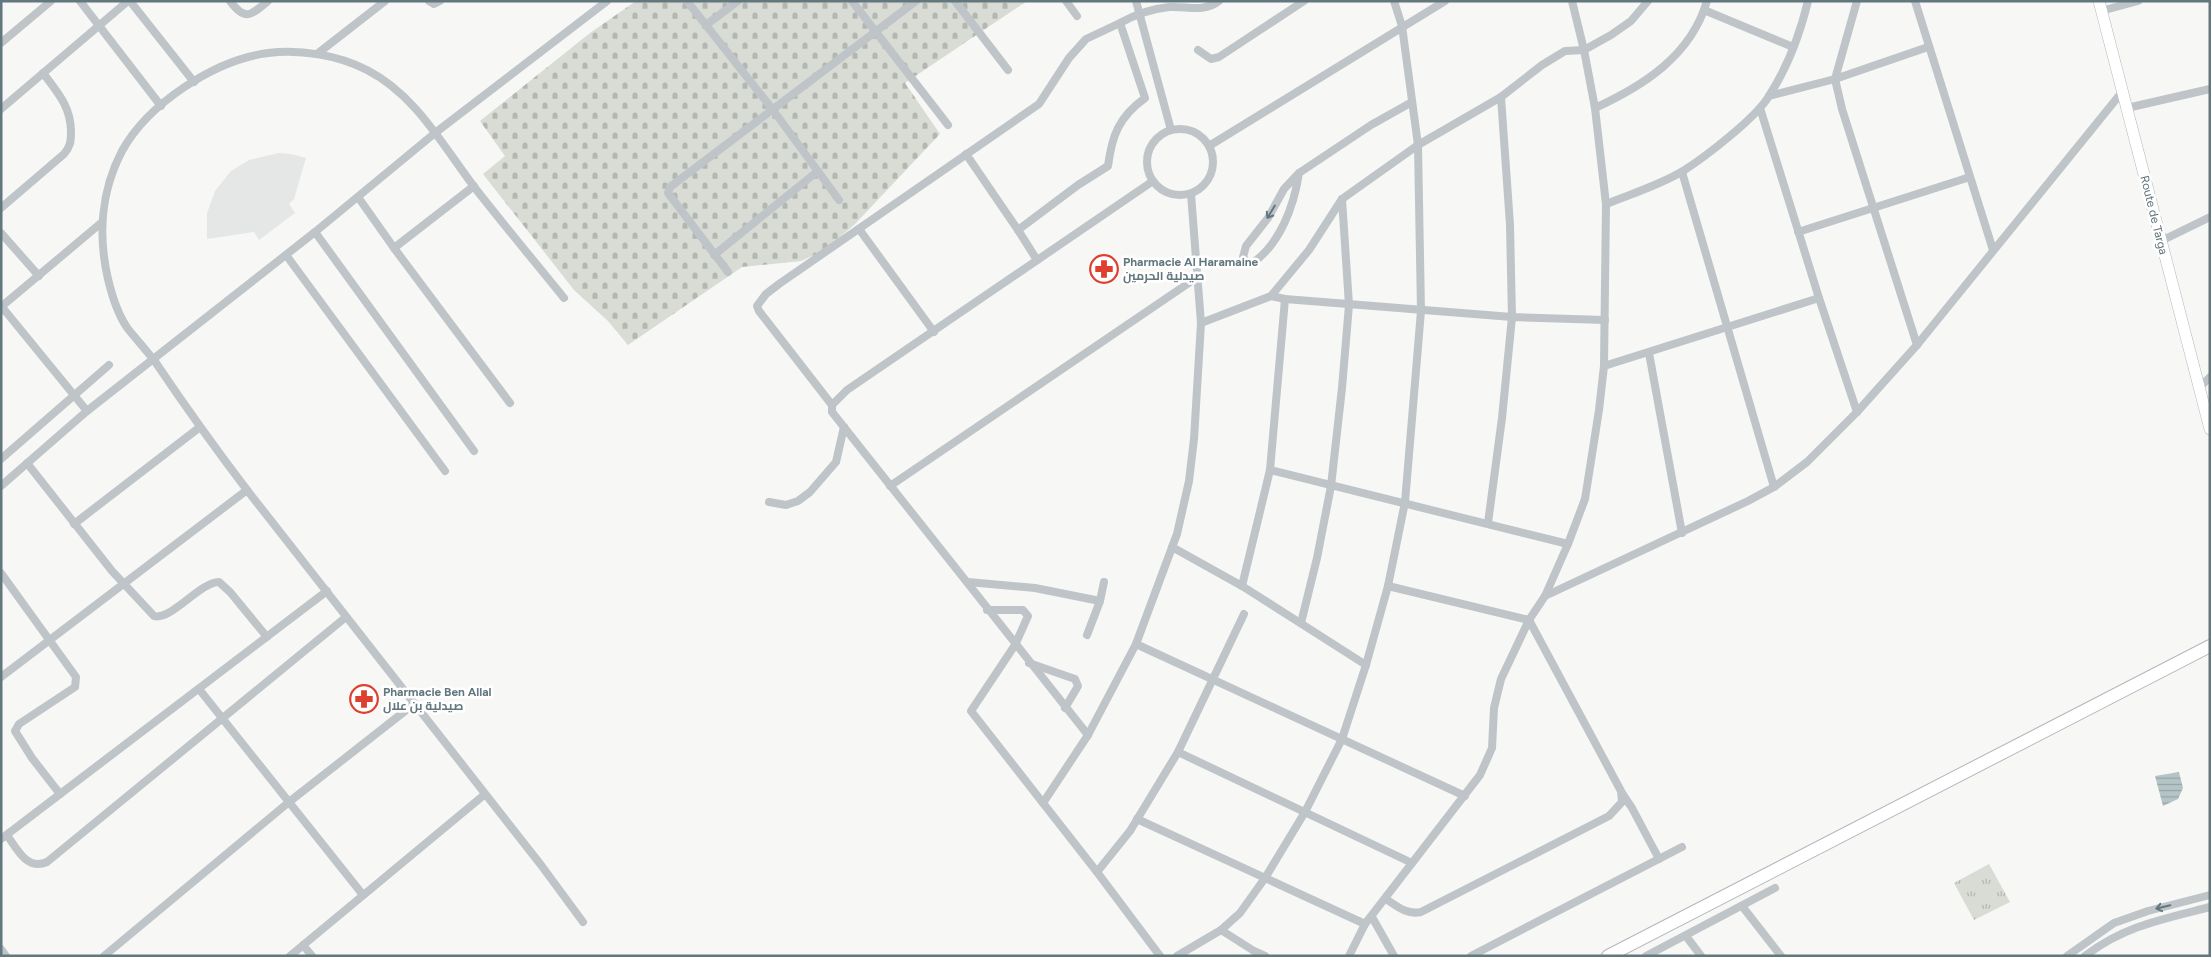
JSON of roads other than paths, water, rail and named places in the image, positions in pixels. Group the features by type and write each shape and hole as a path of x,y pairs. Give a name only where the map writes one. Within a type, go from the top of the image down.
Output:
{"main road":[{"name":"Route de Targa","path":"2100,6 2210,429"},
{"path":"1608,956 2210,646"},
{"path":"2182,661 2210,653"}],"street":[{"path":"1,43 51,1"},
{"path":"80,1 160,106"},
{"path":"1,109 129,1 194,82"},
{"path":"230,1 239,13 246,15 254,12 268,1"},
{"path":"317,54 386,1"},
{"path":"429,1 434,4 440,1"},
{"path":"1,486 87,410 315,232 436,133 607,1"},
{"path":"687,1 773,110 839,200"},
{"path":"706,25 738,1"},
{"path":"852,1 948,125"},
{"path":"728,272 668,193 670,187 916,1"},
{"path":"955,1 1008,70"},
{"path":"1066,1 1077,16"},
{"path":"1136,1 1171,130"},
{"path":"832,405 759,311 757,306 766,294 1039,104 1069,58 1086,39 1140,12 1168,7 1202,10 1211,7 1219,1"},
{"path":"1198,50 1211,59 1219,57 1304,1"},
{"path":"1178,956 1221,930 1240,914 1265,878 1305,812 1342,739 1366,665 1388,586 1405,502 1421,311 1418,145 1402,26 1394,1"},
{"path":"1209,146 1445,1"},
{"path":"1349,956 1365,924 1480,775 1492,748 1497,693 1501,679 1529,620 1544,596 1568,544 1585,499 1604,366 1606,204 1595,108 1572,1"},
{"path":"1201,324 1271,296 1309,250 1342,198 1418,145 1501,97 1542,65 1565,51 1584,50 1611,35 1631,20 1648,1"},
{"path":"1595,108 1640,85 1667,65 1687,42 1707,1"},
{"path":"1606,204 1682,172 1709,152 1760,108 1769,96 1793,46 1808,1"},
{"path":"1857,1 1835,78 1842,109 1917,345"},
{"path":"1915,1 1993,250"},
{"path":"2100,6 2138,1"},
{"path":"1704,10 1793,46"},
{"path":"1120,23 1145,98"},
{"path":"1769,96 1835,78 1928,47"},
{"path":"564,298 474,186 436,133 396,90 380,78 358,67 317,54 288,52 250,56 194,82 160,106 137,129 121,153 110,184 101,223 106,266 118,309 127,327 153,359 200,428 247,490 484,795 541,865 582,922"},
{"path":"1,208 66,152 70,145 71,120 67,104 43,73"},
{"path":"2127,108 2210,89"},
{"path":"1018,230 1078,185 1108,166 1111,140 1125,114 1145,98 1160,91"},
{"path":"1544,596 1774,487 1807,462 1857,412 1917,345 2122,92"},
{"path":"1488,523 1502,418 1512,317 1510,225 1501,97"},
{"path":"1299,173 1296,196 1277,236 1257,260 1251,264 1247,262 1243,257 1246,246 1268,218 1284,189 1299,173 1371,125 1412,102"},
{"path":"1760,108 1819,298 1857,412"},
{"path":"1171,130 1187,130 1196,133 1209,146 1213,158 1213,170 1205,184 1191,194 1180,196 1170,194 1153,182 1148,171 1147,159 1150,148 1157,138 1171,130"},
{"path":"966,154 1037,260"},
{"path":"714,255 818,172"},
{"path":"1682,172 1774,487"},
{"path":"1798,232 1970,177"},
{"path":"1088,735 1028,662 987,610 968,582 832,412 832,405 837,397 847,390 1153,182"},
{"path":"394,248 474,186"},
{"path":"1043,803 1088,735 1136,644 1172,548 1185,499 1192,456 1201,324 1199,276 1191,194"},
{"path":"358,197 510,402"},
{"path":"1301,623 1317,558 1331,486 1342,388 1348,305 1342,198"},
{"path":"2160,241 2210,217"},
{"path":"87,410 2,307 101,223"},
{"path":"859,229 934,332"},
{"path":"315,232 474,451"},
{"path":"1,233 38,276"},
{"path":"286,255 445,471"},
{"path":"890,486 1199,276"},
{"path":"1271,296 1285,299 1421,311 1512,317 1605,320"},
{"path":"1604,366 1819,298"},
{"path":"1242,586 1270,470 1285,299"},
{"path":"1649,353 1682,532"},
{"path":"1,459 108,365"},
{"path":"2199,388 2210,377"},
{"path":"768,502 786,506 798,501 810,492 836,462 844,427"},
{"path":"74,524 200,428"},
{"path":"27,463 74,524 156,618 179,606 208,585 219,582 230,592 267,637"},
{"path":"1270,470 1568,544"},
{"path":"1,677 247,490"},
{"path":"1172,548 1242,586 1366,665"},
{"path":"3,579 74,673 76,684 20,724 15,732 60,794"},
{"path":"968,582 1035,588 1100,601"},
{"path":"1087,635 1100,601 1104,582"},
{"path":"1388,586 1529,620 1620,791 1632,808 1659,859"},
{"path":"327,591 4,837 28,862 37,864 47,862 346,617"},
{"path":"987,610 1023,610 1027,613 1026,620 1015,645 971,711 1160,956"},
{"path":"1097,872 1130,831 1178,752 1244,614"},
{"path":"1136,644 1465,796"},
{"path":"1028,662 1075,678 1078,686 1065,708"},
{"path":"199,689 363,895"},
{"path":"104,956 289,802 414,704"},
{"path":"1178,752 1412,864"},
{"path":"1386,899 1413,914 1421,912 1609,816 1622,802 1620,791"},
{"path":"290,956 484,795"},
{"path":"1136,819 1365,924"},
{"path":"1471,956 1682,847"},
{"path":"1646,956 1775,888"},
{"path":"2067,956 2114,923 2148,911 2210,895"},
{"path":"1742,906 1781,956"},
{"path":"2085,956 2112,937 2137,926 2210,907"},
{"path":"1372,917 1394,956"},
{"path":"1221,930 1265,956"},
{"path":"1686,936 1701,956"},
{"path":"303,945 312,956"},
{"path":"1,949 6,956"}],"place":[{"name":"Pharmacie Al Haramaine صيدلية الحرمين","path":"1104,269"},
{"name":"Pharmacie Ben Allal صيدلية بن علال","path":"364,699"}]}
